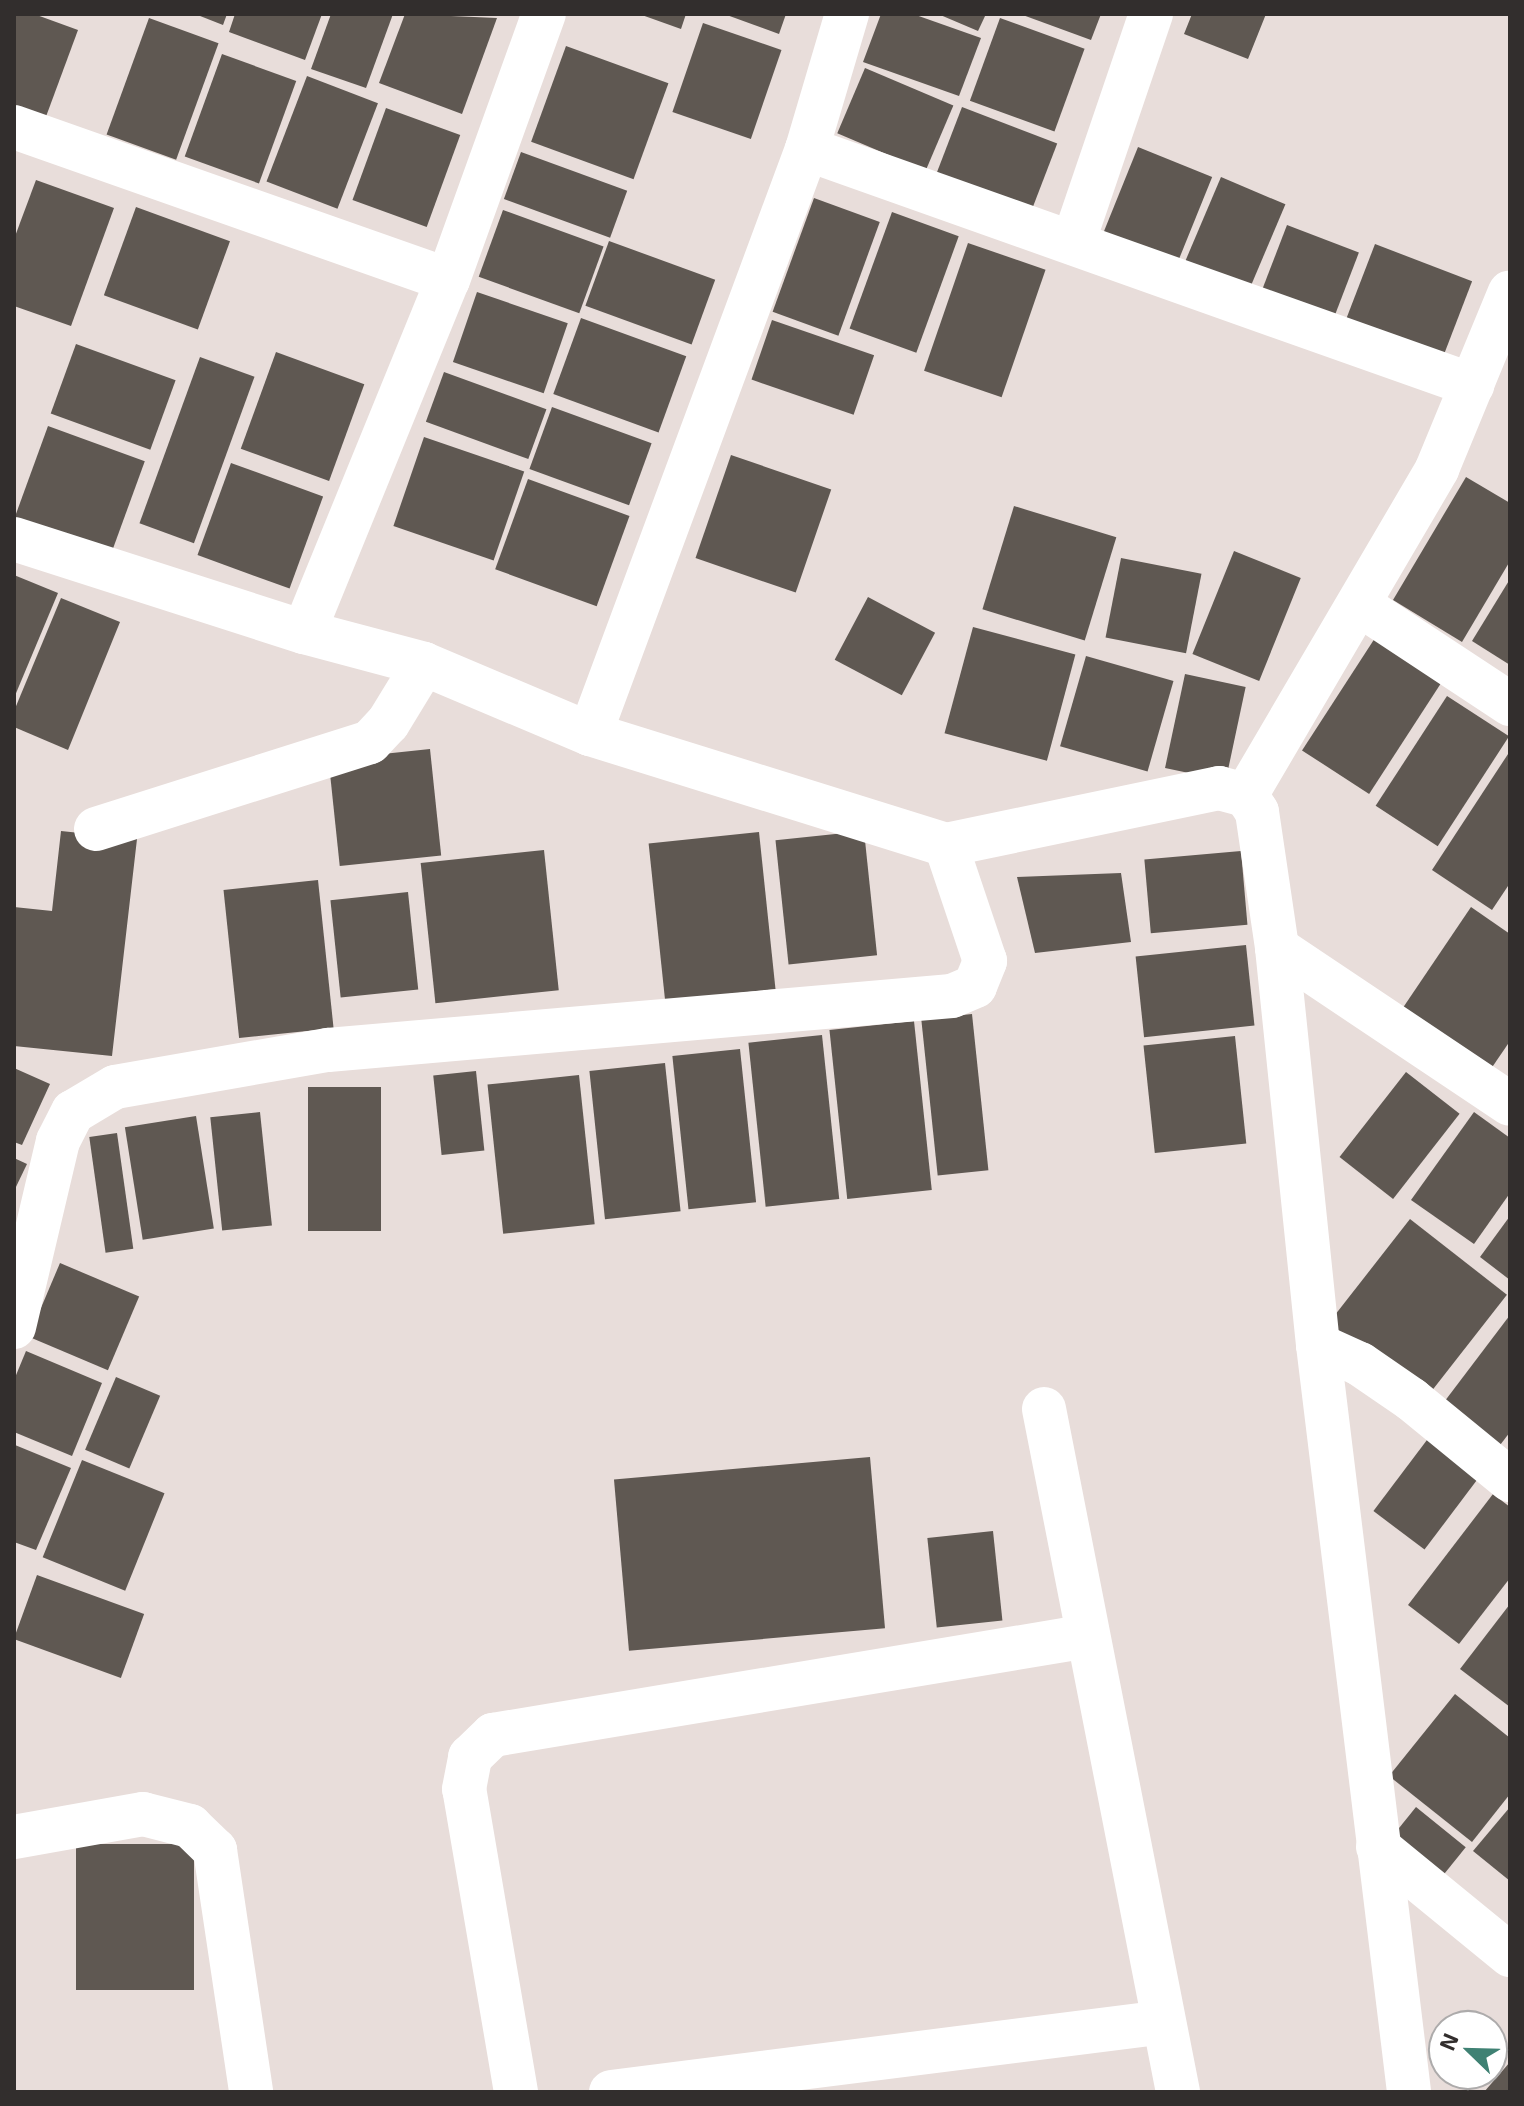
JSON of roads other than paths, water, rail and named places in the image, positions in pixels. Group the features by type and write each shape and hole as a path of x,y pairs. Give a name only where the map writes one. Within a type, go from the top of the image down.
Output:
{"street":[{"path":"304,632 448,280 544,14"},
{"path":"590,734 807,149 847,14"},
{"path":"1073,243 1151,14"},
{"path":"14,127 448,280"},
{"path":"807,149 1472,385"},
{"path":"1246,795 1437,469 1508,306"},
{"path":"14,539 304,632 424,664 590,734 946,845 1219,788 1246,795 1257,812 1277,948 1318,1345 1409,2092"},
{"path":"1360,605 1510,704"},
{"path":"96,829 370,742 388,723 424,664"},
{"path":"14,1327 58,1141 73,1112 115,1087 328,1050 952,996 975,986 985,961 946,845"},
{"path":"1277,948 1510,1104"},
{"path":"1318,1345 1360,1364 1411,1399 1510,1480"},
{"path":"1044,1409 1178,2092"},
{"path":"516,2092 464,1789 470,1757 493,1735 1088,1636"},
{"path":"14,1837 143,1814 190,1826 215,1850 251,2092"},
{"path":"1378,1847 1510,1955"},
{"path":"611,2092 1164,2022"}]}
